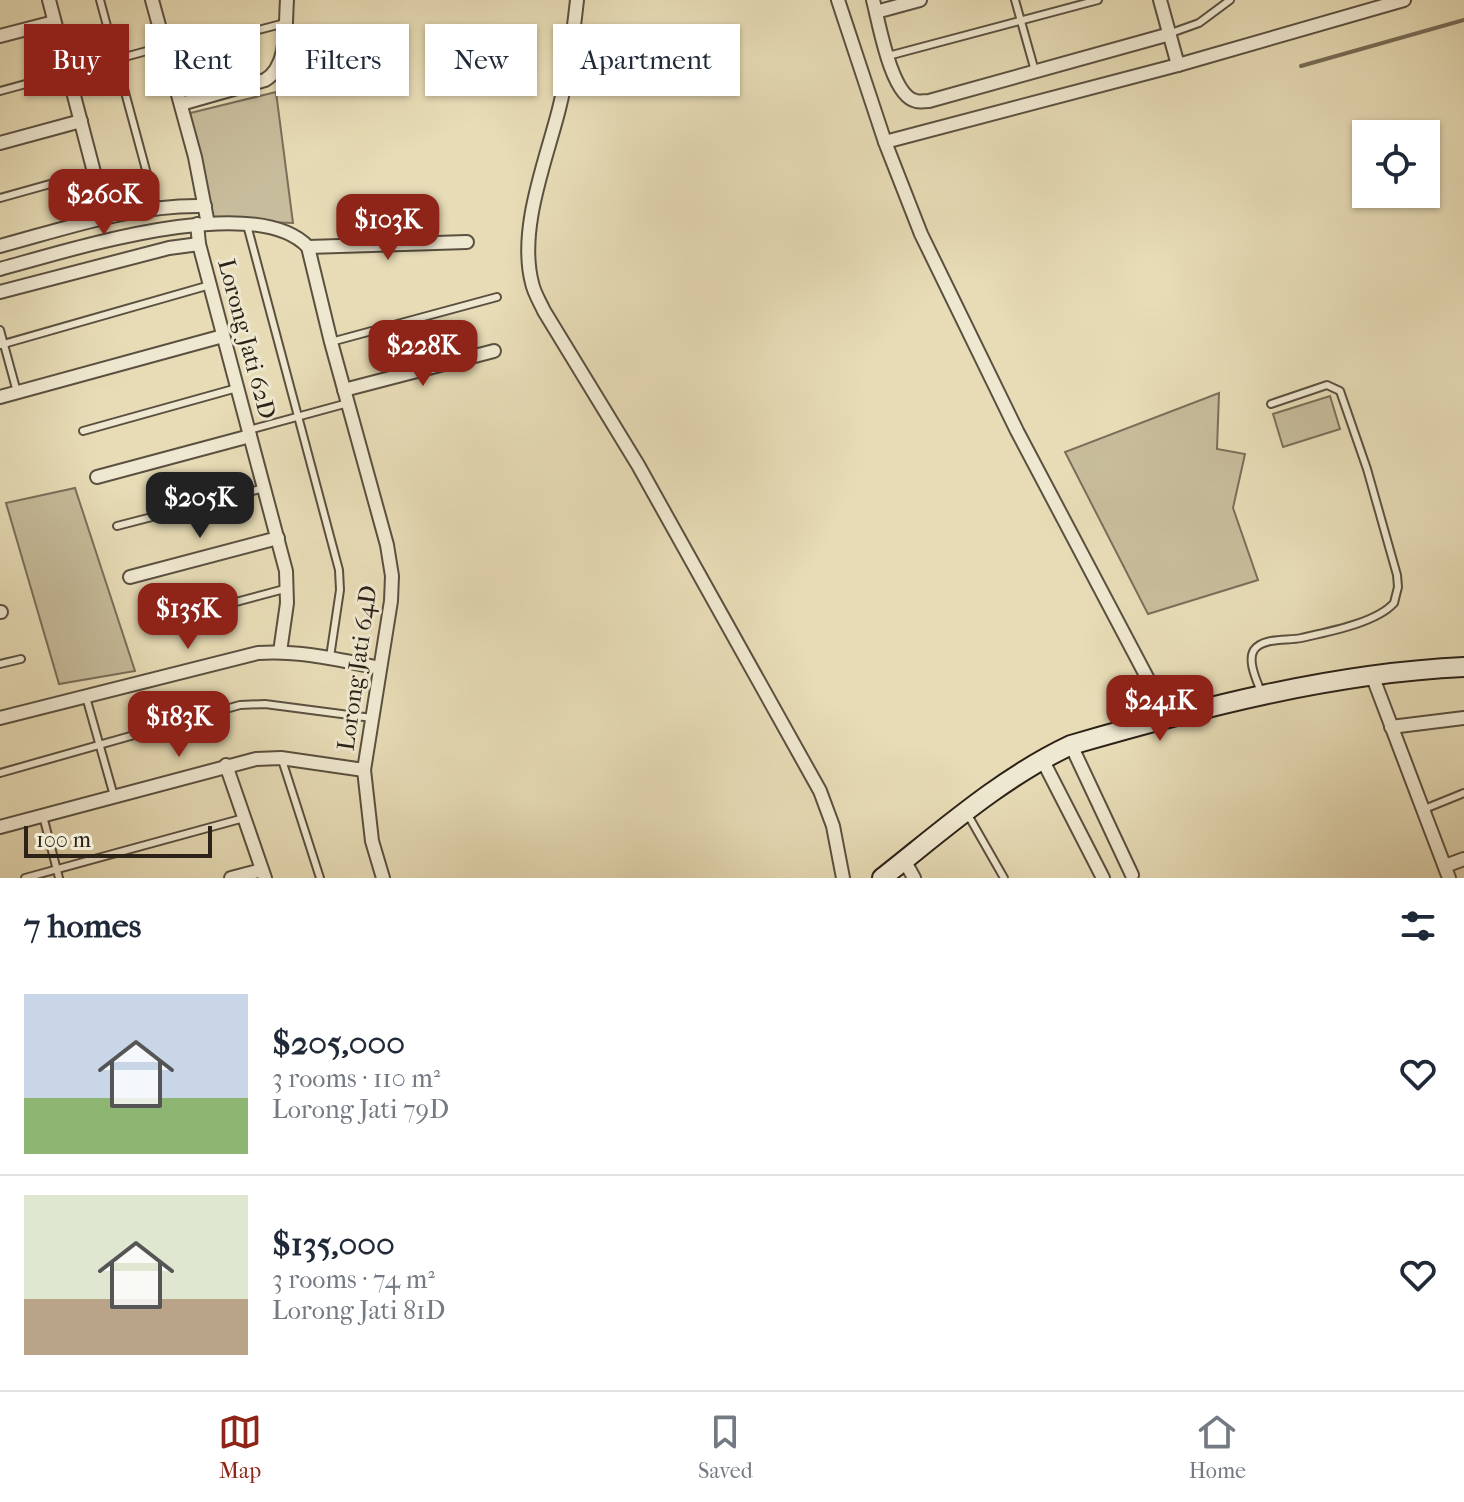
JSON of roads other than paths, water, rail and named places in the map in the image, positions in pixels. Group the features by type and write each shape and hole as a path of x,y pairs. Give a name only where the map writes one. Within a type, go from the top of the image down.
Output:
{"main road":[{"path":"882,878 966,811 1042,759 1071,745 1262,696 1372,675 1464,667"}],"street":[{"path":"0,36 54,22 49,0"},
{"path":"181,104 265,80 275,74 280,64 287,0"},
{"path":"577,0 573,42 560,107 533,208 528,256 532,284 544,311 638,465 820,791 833,826 843,878"},
{"path":"838,0 885,142 921,234 1017,431 1169,719"},
{"path":"920,0 874,6 895,79 914,101 929,101 1170,34"},
{"path":"1160,0 1178,65"},
{"path":"885,142 1178,65 1404,0"},
{"name":"Lorong Jati 62D","path":"157,1 161,24"},
{"path":"75,96 106,218"},
{"name":"Lorong Jati 62D","path":"179,96 205,206 199,244 278,538 288,588 280,652"},
{"path":"0,143 81,121"},
{"path":"0,246 156,207 205,206"},
{"path":"0,269 147,230 202,224 247,225"},
{"name":"Lorong Jati 64D","path":"247,225 281,229 299,237 308,247 387,545 392,576 391,601 364,770 372,841 383,878"},
{"path":"308,247 467,242"},
{"path":"0,292 161,250 199,244"},
{"path":"0,397 223,336"},
{"path":"344,390 494,351"},
{"path":"97,477 249,433"},
{"path":"130,577 278,538"},
{"path":"0,718 237,658 280,652 380,668"},
{"path":"1372,675 1447,872 1464,859"},
{"path":"1391,727 1464,718"},
{"path":"1071,745 1132,875"},
{"path":"0,827 256,759 281,758 364,770"},
{"path":"1042,759 1103,878"},
{"path":"226,765 263,874 231,878"},
{"path":"904,860 914,878"}],"lane":[{"path":"100,0 106,24"},
{"path":"1015,0 1035,71"},
{"path":"888,56 1098,0"},
{"path":"1170,34 1199,23 1230,0"},
{"path":"260,29 285,23"},
{"path":"0,91 24,85"},
{"path":"126,96 156,207"},
{"path":"0,198 93,172"},
{"path":"247,225 339,570 340,590 330,658"},
{"path":"2,344 210,285"},
{"path":"331,342 497,297"},
{"path":"0,330 17,392"},
{"path":"1262,696 1252,662 1258,646 1298,639 1374,617 1394,603 1398,587 1367,469 1340,391 1327,385 1271,404"},
{"path":"83,431 237,388"},
{"path":"249,433 348,403"},
{"path":"117,526 264,488"},
{"path":"150,625 288,588"},
{"path":"0,664 21,659"},
{"path":"86,697 114,796"},
{"path":"0,773 240,705 265,704 372,718"},
{"path":"281,758 320,878"},
{"path":"1422,810 1464,793"},
{"path":"966,811 1004,878"},
{"path":"43,815 59,878"},
{"path":"25,878 244,818"}],"waterway":[{"path":"1301,66 1464,20"}]}
